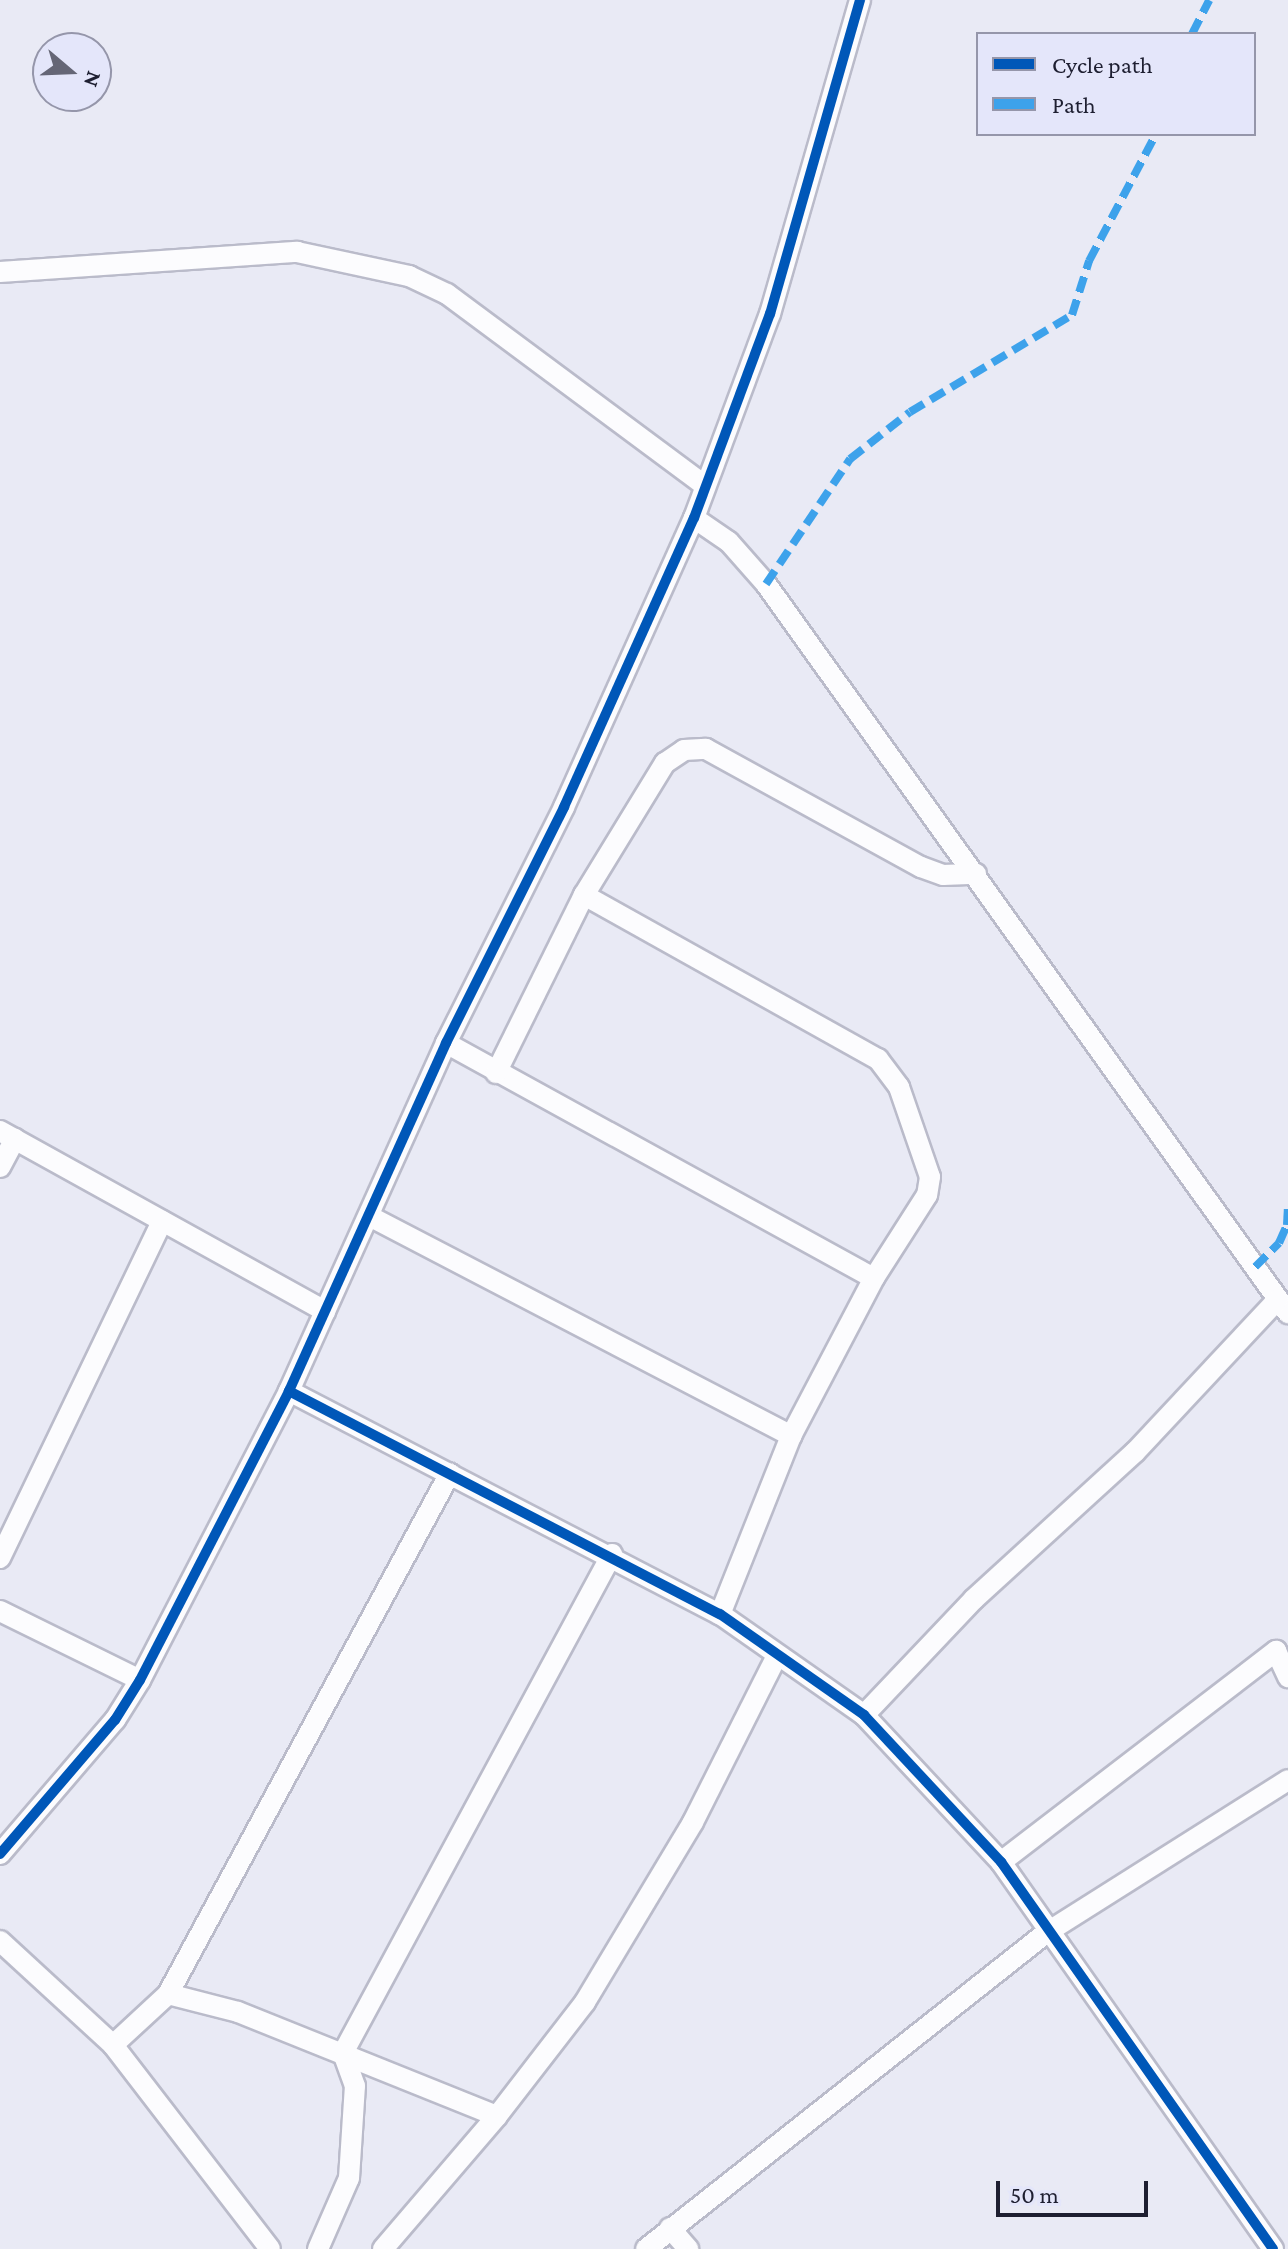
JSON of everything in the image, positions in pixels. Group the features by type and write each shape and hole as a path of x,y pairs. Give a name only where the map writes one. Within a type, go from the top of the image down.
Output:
{"street":[{"path":"0,1854 115,1720 140,1680 289,1391 371,1217 446,1043 564,807 694,518 770,314 860,0"},
{"path":"0,272 297,252 409,276 447,294 704,485"},
{"path":"694,518 729,542 766,584 1283,1306 1135,1452 974,1599 864,1715"},
{"path":"496,1073 584,895 665,763 684,750 706,749 921,867 943,875 976,874"},
{"path":"584,895 878,1059 899,1087 924,1147 930,1177 927,1195 874,1278 791,1436 720,1614"},
{"path":"446,1043 874,1278"},
{"path":"0,1167 8,1135 325,1311"},
{"path":"371,1217 791,1436"},
{"path":"0,1558 162,1221"},
{"path":"289,1391 612,1554 720,1614 864,1715 1001,1862 1046,1933 1273,2249"},
{"path":"113,2045 168,1994 450,1473"},
{"path":"318,2249 349,2178 355,2086 343,2053 612,1554"},
{"path":"0,1611 140,1680"},
{"path":"1001,1862 1276,1651 1288,1677"},
{"path":"383,2249 497,2116 585,2002 693,1822 777,1656"},
{"path":"646,2249 1046,1933 1288,1780"},
{"path":"0,1941 113,2045 270,2249"},
{"path":"168,1994 238,2012 497,2116"},
{"path":"670,2228 688,2249"}],"marked path":[{"path":"1193,32 1209,0"},
{"path":"766,584 850,459 910,412 1072,315 1089,261 1155,136"},
{"path":"1255,1267 1279,1243 1287,1225 1288,1206"}],"cycle path":[{"path":"0,1854 115,1720 140,1680 289,1391 446,1043 564,807 694,518 770,314 860,0"},
{"path":"289,1391 720,1614 864,1715 1001,1862 1273,2249"}]}
